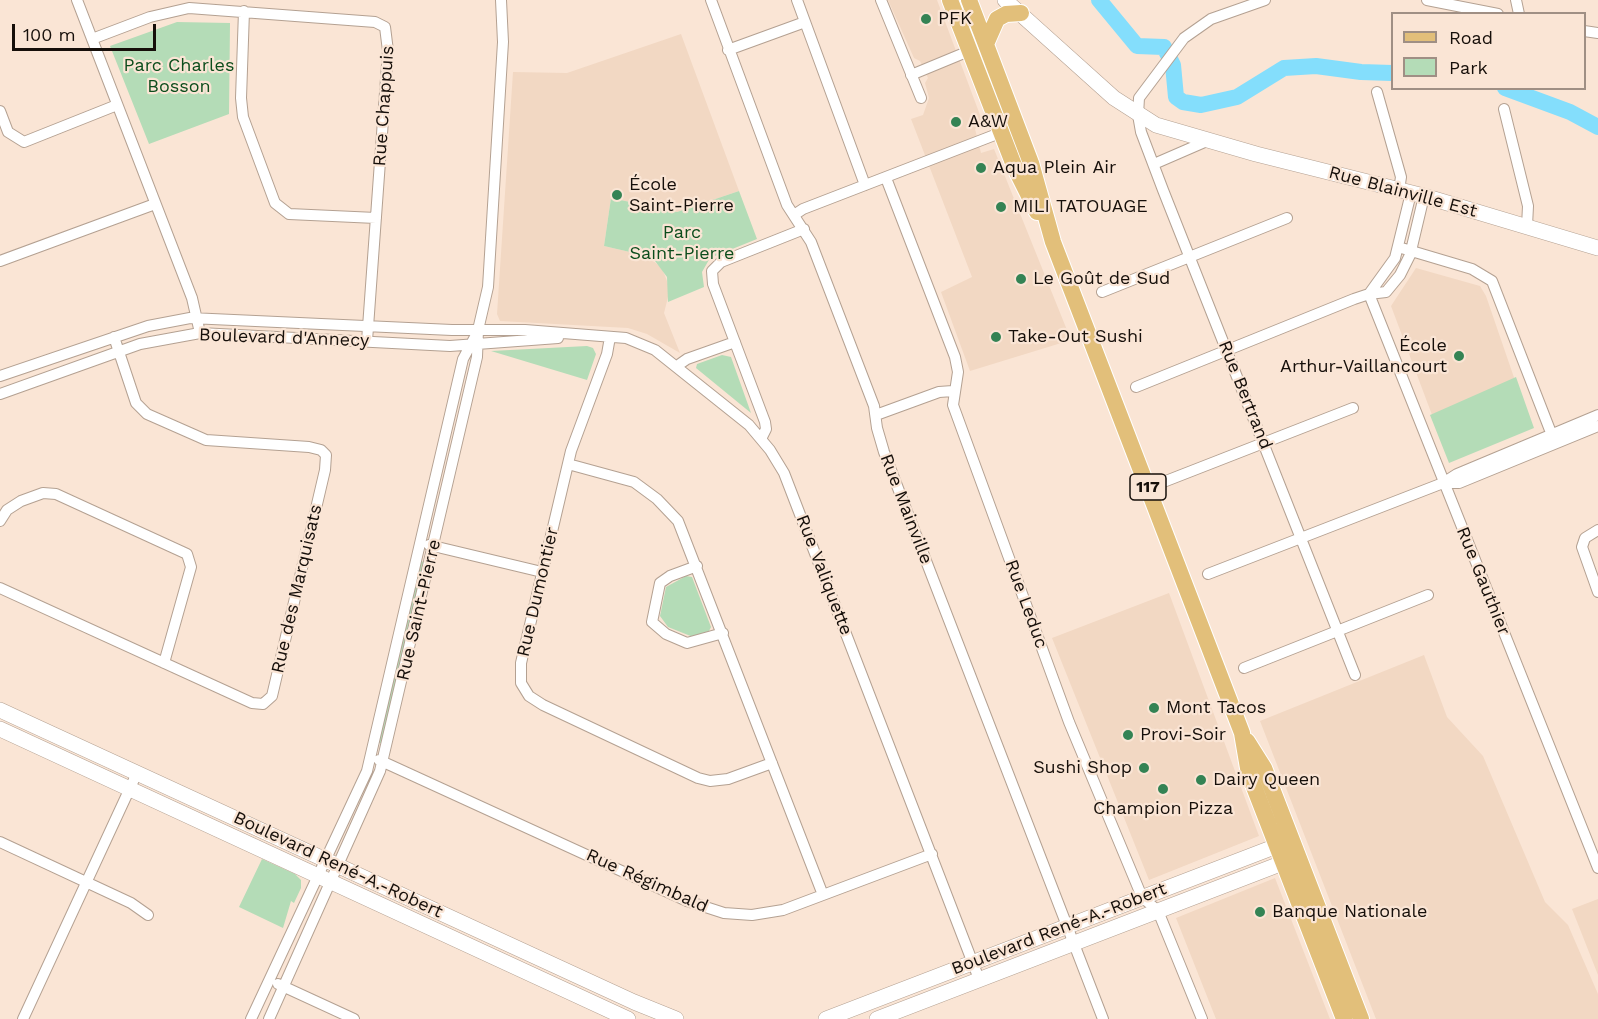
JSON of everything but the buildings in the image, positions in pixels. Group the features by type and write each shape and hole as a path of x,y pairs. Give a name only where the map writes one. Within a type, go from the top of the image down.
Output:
{"main road":[{"name":"117","path":"950,0 1015,168 1053,242"},
{"name":"117","path":"969,0 1031,163 1053,242 1242,733 1249,774 1285,843 1344,1019"},
{"path":"986,44 997,19 1006,14 1021,13"},
{"name":"117","path":"1291,860 1361,1019"}],"street":[{"path":"77,0 198,318 200,333"},
{"name":"Rue Saint-Pierre","path":"325,879 371,758 463,360 474,344 488,287 503,42 501,0"},
{"name":"Rue Mainville","path":"711,0 787,205 812,242 876,415 884,452 1072,944 1103,1019"},
{"path":"797,0 865,185"},
{"path":"881,0 921,98"},
{"name":"Rue Blainville Est","path":"1005,0 1107,91 1138,115 1160,127 1206,141 1411,193 1598,248"},
{"path":"1138,115 1139,98 1173,49 1194,29 1211,19 1265,0"},
{"path":"1427,0 1488,12"},
{"name":"Rue Chappuis","path":"92,39 150,17 189,8 375,22 385,27 389,42 367,342"},
{"path":"244,12 241,98 243,117 275,203 290,214 376,218"},
{"path":"728,50 805,22"},
{"path":"911,75 986,44"},
{"path":"1136,387 1368,294 1389,290 1404,269 1411,251 1411,193 1401,177 1377,92"},
{"path":"0,111 8,132 24,142 117,105"},
{"path":"1504,110 1528,206 1527,226"},
{"name":"Rue Bertrand","path":"1138,115 1154,164 1355,675"},
{"path":"794,215 803,209 1018,126"},
{"path":"1154,164 1206,141"},
{"name":"Rue Leduc","path":"886,178 955,357 958,372 953,391 953,405 1069,722 1142,897 1158,911 1202,1019"},
{"path":"1368,294 1389,268 1398,247 1411,193"},
{"path":"0,261 155,204"},
{"path":"1102,292 1287,218"},
{"path":"761,439 766,429 765,422 713,284 713,268 721,262 804,229"},
{"path":"1398,247 1472,269 1492,281 1553,439"},
{"name":"Rue Gauthier","path":"1368,294 1598,868"},
{"name":"Boulevard d'Annecy","path":"0,376 155,324 198,318 525,330 610,337 646,344 742,419 761,439"},
{"name":"Boulevard d'Annecy","path":"0,394 155,340 200,333 367,342 474,344 577,336"},
{"name":"Rue des Marquisats","path":"0,588 252,703 262,704 270,699 326,458 323,451 309,447 206,440 150,416 136,403 114,337"},
{"name":"Rue Dumontier","path":"610,337 607,354 577,432 568,464 520,668 521,683 533,699 701,779 728,779 772,763"},
{"path":"677,366 687,359 735,342"},
{"name":"Rue Saint-Pierre","path":"325,879 373,791 383,761 477,357 474,344"},
{"path":"876,415 939,392 953,391"},
{"path":"1148,488 1353,408"},
{"path":"1208,574 1443,483 1459,483 1598,415"},
{"path":"1553,439 1598,426"},
{"name":"Rue Valiquette","path":"761,439 788,481 979,979"},
{"path":"568,464 625,478 643,487 678,521 822,895"},
{"path":"0,521 10,507 21,501 43,493 56,494 187,554 191,567 164,663"},
{"path":"1598,530 1585,538 1582,547 1598,592"},
{"path":"420,544 542,572"},
{"path":"697,566 670,576 660,583 653,609 653,624 666,634 690,644 723,633"},
{"path":"1244,668 1428,595"},
{"name":"Boulevard René-A.-Robert","path":"0,710 645,1007 676,1019"},
{"name":"Boulevard René-A.-Robert","path":"0,729 628,1019"},
{"name":"Rue Régimbald","path":"371,758 383,761 687,901 717,912 764,914 932,854"},
{"path":"22,1019 137,773"},
{"path":"0,842 131,903 148,915"},
{"name":"Boulevard René-A.-Robert","path":"826,1019 1285,843"},
{"name":"Boulevard René-A.-Robert","path":"877,1019 1291,860"},
{"path":"251,1019 269,980 325,879"},
{"path":"269,1019 284,987 325,879"},
{"path":"269,980 354,1019"}],"shaded area":[{"path":"888,0 937,0 983,123 975,129 981,153 994,149 1071,340 970,371 941,292 972,277 911,119 923,115 929,98 925,83 928,78 920,61 914,58"},
{"name":"École Saint-Pierre","path":"681,34 739,191 677,212 611,198 604,246 647,256 662,268 670,289 664,313 680,353 647,334 628,328 500,321 497,314 513,72 567,73"},
{"name":"École Arthur-Vaillancourt","path":"1416,268 1480,286 1486,296 1531,427 1449,460 1391,306"},
{"path":"1169,593 1259,836 1149,880 1052,638"},
{"path":"1424,655 1447,717 1483,756 1545,902 1568,925 1598,994 1598,1019 1376,1019 1260,721"},
{"path":"1275,878 1330,1019 1216,1019 1176,918"},
{"path":"1598,899 1598,975 1572,909"}],"green space":[{"name":"Parc Charles Bosson","path":"177,22 230,23 229,114 149,144 110,46"},
{"name":"Parc Saint-Pierre","path":"739,191 757,239 710,258 702,272 704,287 668,302 667,277 655,261 647,256 604,246 611,198 677,212"},
{"path":"587,346 593,348 596,354 587,380 491,351"},
{"path":"722,355 731,357 751,413 696,368 697,364"},
{"path":"1516,377 1534,428 1449,463 1430,415"},
{"path":"420,561 425,562 383,744 377,742"},
{"path":"686,576 692,577 711,627 709,631 693,637 668,627 660,616 666,587"},
{"path":"262,859 295,874 301,880 301,888 294,903 291,901 283,928 239,907"}],"waterway":[{"path":"1099,0 1137,46 1164,47 1173,65 1176,97 1183,102 1201,105 1237,97 1284,68 1316,66 1361,72 1391,73"},
{"path":"1510,90 1570,112 1598,127"}],"place":[{"name":"PFK","path":"926,19"},
{"name":"A&W","path":"956,122"},
{"name":"Aqua Plein Air","path":"981,168"},
{"name":"École Saint-Pierre","path":"617,195"},
{"name":"MILI TATOUAGE","path":"1001,207"},
{"name":"Le Goût de Sud","path":"1021,279"},
{"name":"Take-Out Sushi","path":"996,337"},
{"name":"École Arthur-Vaillancourt","path":"1459,356"},
{"name":"Mont Tacos","path":"1154,708"},
{"name":"Provi-Soir","path":"1128,735"},
{"name":"Sushi Shop","path":"1144,768"},
{"name":"Dairy Queen","path":"1201,780"},
{"name":"Champion Pizza","path":"1163,789"},
{"name":"Banque Nationale","path":"1260,912"}]}
